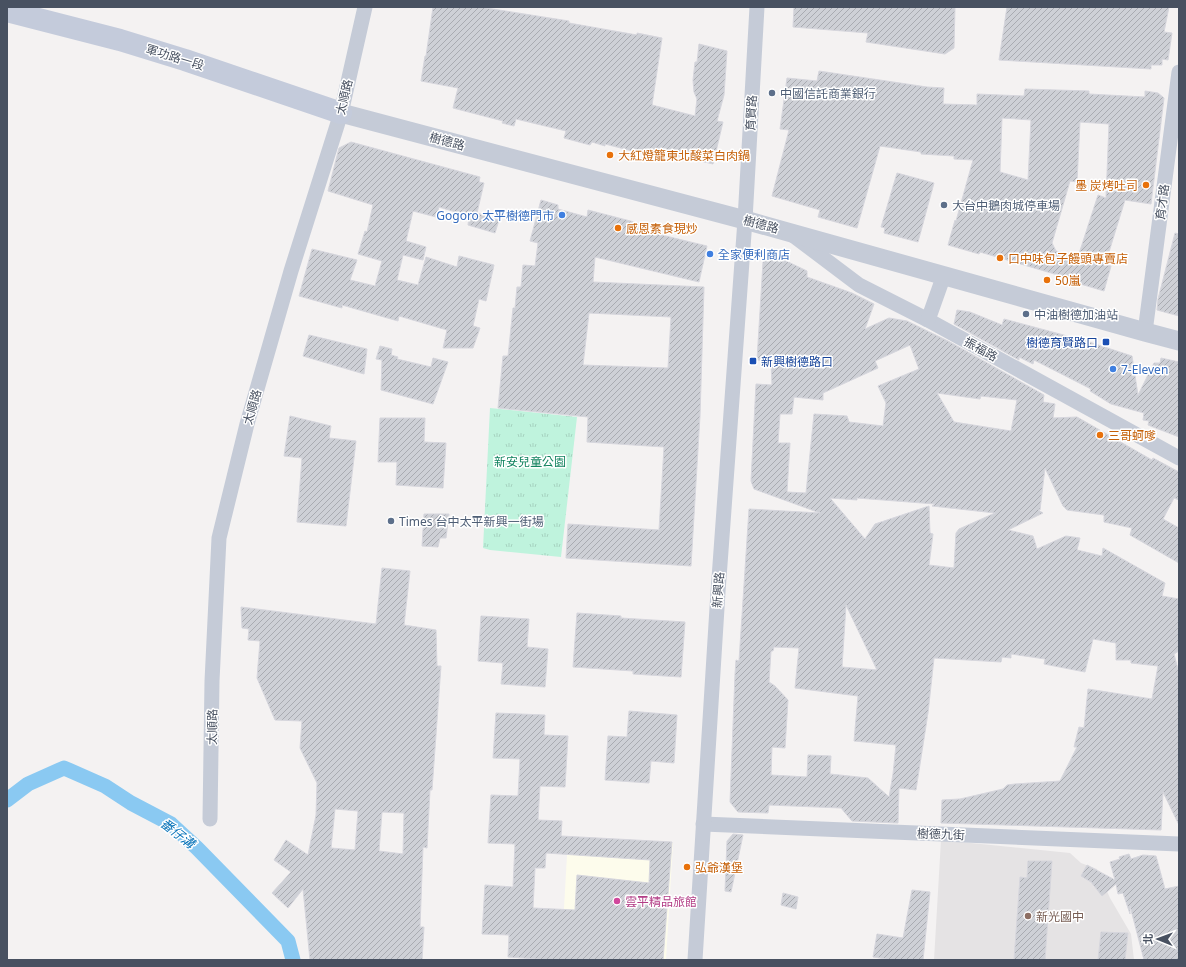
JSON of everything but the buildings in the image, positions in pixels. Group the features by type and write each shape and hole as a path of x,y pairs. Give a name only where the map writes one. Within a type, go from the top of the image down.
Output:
{"main road":[{"name":"軍功路一段","path":"7,11 120,40 185,60 341,113"}],"street":[{"name":"太順路","path":"210,819 212,681 219,538 249,416 341,113 365,7"},
{"name":"育賢路","path":"746,220 757,7"},
{"name":"育才路","path":"1145,332 1179,72"},
{"name":"樹德路","path":"341,113 789,231 1145,332 1179,340"},
{"name":"新興路","path":"695,960 703,824 746,220"},
{"name":"振福路","path":"789,231 859,285 928,320 1179,458"},
{"path":"928,320 944,275"},
{"name":"樹德九街","path":"703,824 1179,844"}],"shaded area":[{"name":"雲平精品旅館","path":"568,838 673,843 666,960 561,960"},
{"name":"新光國中","path":"941,840 1070,853 1081,863 1097,869 1110,898 1131,934 1134,960 934,960"}],"green space":[{"name":"新安兒童公園","path":"490,408 577,417 561,557 483,548"}],"waterway":[{"name":"番仔溝","path":"7,800 28,784 64,768 105,786 131,803 171,824 197,848 288,941 293,960"}],"place":[{"name":"中國信託商業銀行","path":"772,93"},
{"name":"大紅燈籠東北酸菜白肉鍋","path":"610,155"},
{"name":"墨 炭烤吐司","path":"1146,185"},
{"name":"大台中鵝肉城停車場","path":"944,205"},
{"name":"Gogoro 太平樹德門市","path":"562,215"},
{"name":"感恩素食現炒","path":"618,228"},
{"name":"全家便利商店","path":"710,254"},
{"name":"口中味包子饅頭專賣店","path":"1000,258"},
{"name":"50嵐","path":"1047,280"},
{"name":"中油樹德加油站","path":"1026,314"},
{"name":"樹德育賢路口","path":"1106,342"},
{"name":"新興樹德路口","path":"753,361"},
{"name":"7-Eleven","path":"1113,369"},
{"name":"三哥蚵嗲","path":"1100,435"},
{"name":"Times 台中太平新興一街場","path":"391,521"},
{"name":"弘爺漢堡","path":"687,867"},
{"name":"雲平精品旅館","path":"617,901"},
{"name":"新光國中","path":"1028,916"}]}
